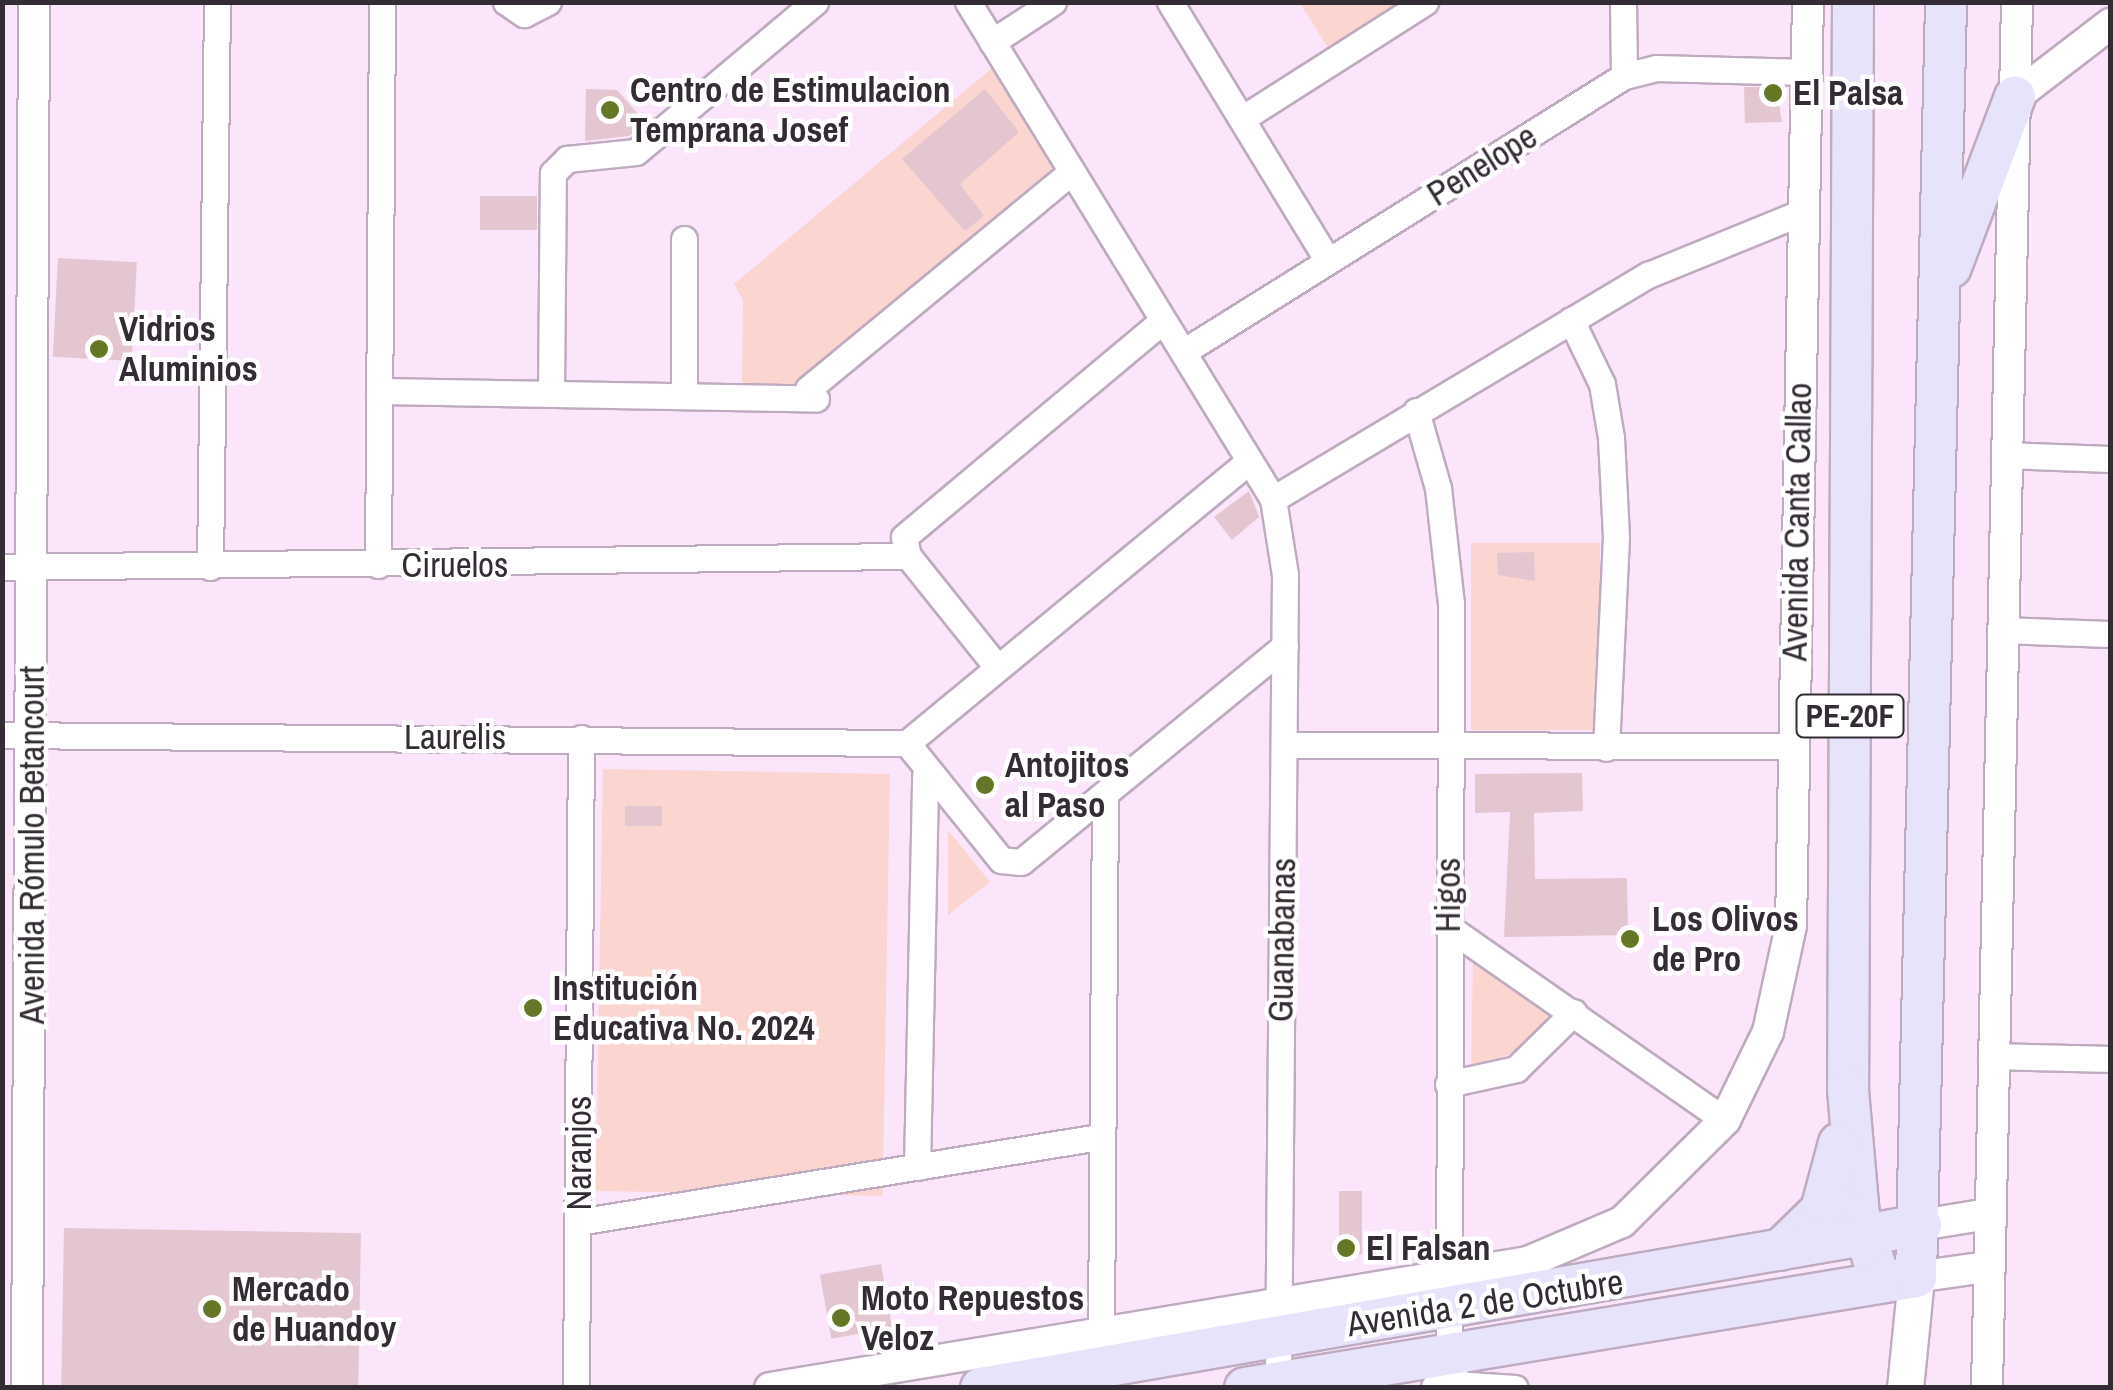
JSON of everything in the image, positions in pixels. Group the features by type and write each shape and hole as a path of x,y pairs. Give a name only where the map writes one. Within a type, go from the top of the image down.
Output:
{"main road":[{"name":"Avenida Canta Callao","path":"1853,2 1848,1090 1864,1234 1898,1280 1905,1334 1905,1388"},
{"name":"PE-20F","path":"1898,1280 1921,1225 1936,319 1946,2"},
{"path":"1936,319 2016,96"},
{"path":"1778,1252 1802,1234 1832,1186 1848,1090"},
{"name":"Avenida 2 de Octubre","path":"980,1388 1278,1318 1448,1292 1778,1252 1921,1225"},
{"name":"Avenida 2 de Octubre","path":"1262,1385 1447,1375 1898,1280"}],"street":[{"name":"Avenida Rómulo Betancourt","path":"27,1388 34,736 16,566 34,2"},
{"path":"210,567 216,2"},
{"path":"378,566 382,2"},
{"path":"506,2 524,14 548,2"},
{"path":"551,393 552,180 560,164 636,152 815,2"},
{"path":"968,2 1273,499 1416,410 1705,246 1800,213"},
{"path":"992,42 1053,2"},
{"path":"1170,2 1328,260"},
{"path":"1243,118 1425,2"},
{"path":"1623,2 1624,76"},
{"name":"Avenida Canta Callao","path":"1448,1292 1594,1238 1664,1190 1725,1120 1768,1032 1785,960 1795,746 1800,213 1808,2"},
{"path":"1988,1388 1986,1268 2017,2"},
{"path":"2016,96 2110,24"},
{"name":"Penelope","path":"1183,352 1624,76 1656,68 1808,72"},
{"path":"379,391 812,394 1072,171"},
{"path":"684,239 684,396"},
{"path":"1571,320 1602,384 1611,438 1606,748"},
{"path":"997,666 908,556 912,522 1162,321"},
{"name":"Higos","path":"1416,410 1448,553 1447,1375"},
{"path":"2004,455 2110,459"},
{"path":"1250,461 907,743 925,775 1012,865 1105,799 1285,646"},
{"name":"Guanabanas","path":"1262,1385 1278,1318 1285,646 1273,499"},
{"name":"Ciruelos","path":"16,566 378,566 908,556"},
{"path":"2000,630 2110,634"},
{"name":"Laurelis","path":"2,735 907,743"},
{"name":"Naranjos","path":"576,1388 581,738"},
{"path":"1284,745 1795,746"},
{"path":"917,1167 925,775"},
{"path":"1101,1329 1105,799"},
{"path":"1448,928 1725,1120"},
{"path":"1448,1084 1516,1069 1574,1012"},
{"path":"1991,1056 2110,1059"},
{"path":"578,1222 1100,1137"},
{"name":"Avenida 2 de Octubre","path":"1921,1225 1988,1214"},
{"name":"Avenida 2 de Octubre","path":"1898,1280 1986,1268"},
{"name":"Avenida 2 de Octubre","path":"770,1388 1101,1329 1278,1318"},
{"path":"1447,1375 1515,1388"}],"shaded area":[{"path":"1300,3 1409,3 1330,51"},
{"path":"992,68 1063,182 809,392 742,382 743,300 734,284"},
{"path":"1471,543 1600,543 1600,730 1471,730"},
{"path":"603,769 890,774 883,1196 596,1191"},
{"path":"948,830 990,882 948,915"},
{"path":"1473,959 1560,1017 1539,1039 1471,1073"}],"building":[{"path":"1744,87 1776,87 1782,122 1745,123"},
{"name":"Centro de Estimulacion Temprana Josef","path":"586,89 617,90 646,123 629,136 585,141"},
{"path":"985,89 1019,132 960,184 984,216 965,231 902,159"},
{"path":"480,196 537,196 537,230 480,230"},
{"path":"58,258 137,262 132,361 53,357"},
{"path":"1249,491 1259,517 1232,540 1214,517"},
{"path":"1534,552 1535,581 1498,575 1497,553"},
{"path":"1582,773 1583,811 1534,813 1535,879 1627,878 1628,935 1504,937 1510,812 1475,813 1475,774"},
{"path":"625,806 662,806 662,826 625,826"},
{"path":"1339,1191 1362,1191 1362,1254 1339,1254"},
{"name":"Mercado de Huandoy","path":"64,1228 361,1233 358,1388 61,1388"},
{"path":"881,1264 892,1328 831,1339 820,1275"}],"place":[{"name":"El Palsa","path":"1773,93"},
{"name":"Centro de Estimulacion Temprana Josef","path":"610,110"},
{"name":"Vidrios Aluminios","path":"99,349"},
{"name":"Antojitos al Paso","path":"985,785"},
{"name":"Los Olivos de Pro","path":"1630,939"},
{"name":"Institución Educativa No. 2024","path":"533,1008"},
{"name":"El Falsan","path":"1346,1248"},
{"name":"Mercado de Huandoy","path":"212,1309"},
{"name":"Moto Repuestos Veloz","path":"841,1318"}]}
